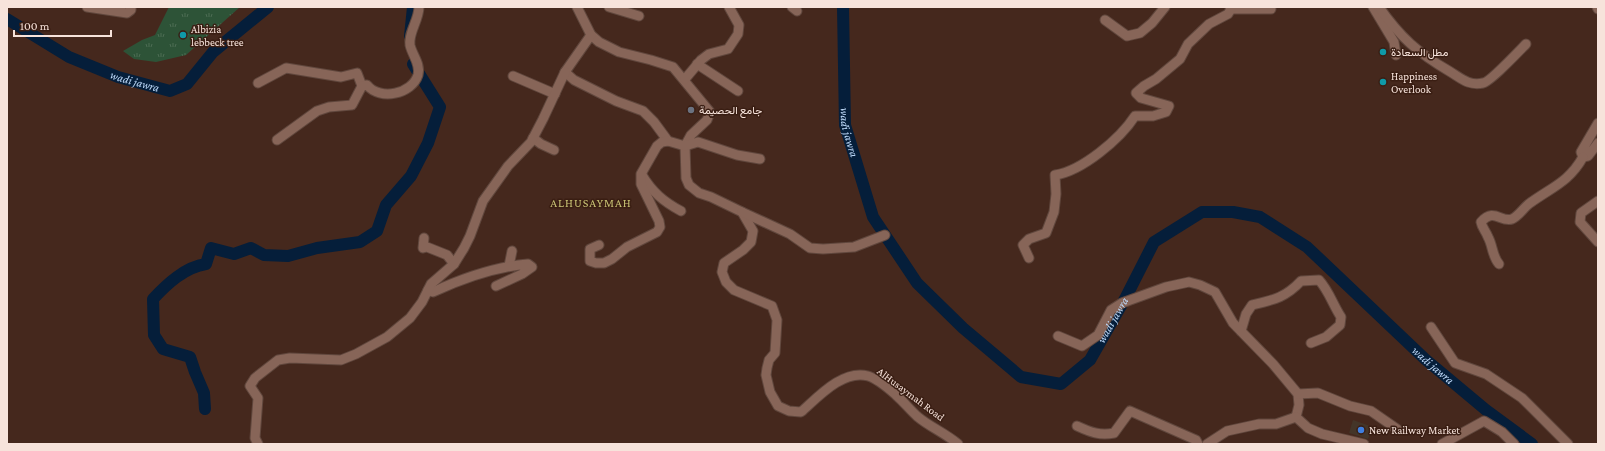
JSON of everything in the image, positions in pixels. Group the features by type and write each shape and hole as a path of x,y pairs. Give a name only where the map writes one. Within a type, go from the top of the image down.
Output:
{"street":[{"path":"87,7 127,13 131,10 131,7"},
{"path":"362,86 367,85 371,89 391,95 414,82 418,73 418,64 410,44 414,25 419,14 419,7"},
{"path":"577,7 591,35 599,42 619,52 674,67 710,112 707,120 691,135 685,146 686,178 689,185 699,193 711,197 790,234 810,248 823,249 854,247 885,235"},
{"path":"609,7 639,16"},
{"path":"685,79 709,54 728,49 738,34 739,25 729,7"},
{"path":"1105,20 1127,36 1140,33 1152,24 1165,7"},
{"path":"1373,7 1394,42 1396,55"},
{"path":"1379,7 1396,29 1412,46 1436,64 1467,83 1484,83 1526,44"},
{"path":"1029,258 1023,245 1029,239 1046,233 1054,212 1056,194 1055,175 1065,174 1087,162 1128,127 1135,116 1153,116 1166,112 1169,106 1141,98 1136,93 1180,59 1188,44 1209,24 1228,14 1230,8 1271,9"},
{"path":"258,444 255,438 258,398 250,386 255,378 278,360 290,358 341,360 356,354 387,337 410,318 422,302 432,284 454,264 470,236 483,201 508,166 533,138 565,72 591,35"},
{"path":"698,64 738,91"},
{"path":"258,83 286,68 341,76 357,73 362,86 352,105 329,107 317,111 277,140"},
{"path":"565,72 574,80 616,101 642,111 654,122 668,141"},
{"path":"513,76 555,94"},
{"path":"1583,157 1581,152 1598,123"},
{"path":"533,138 541,144 554,150"},
{"path":"598,245 590,249 590,261 604,263 612,259 627,247 658,232 660,227 659,221 640,184 641,174 657,146 662,142 668,141 685,146 698,142 737,155 760,159"},
{"path":"1499,264 1495,260 1491,242 1488,235 1482,228 1481,222 1488,216 1497,216 1509,220 1514,218 1529,204 1570,176 1583,157 1588,156 1598,143"},
{"path":"641,174 651,189 660,198 681,211"},
{"path":"1598,202 1580,213 1580,222 1598,242"},
{"name":"AlHusaymah Road","path":"742,212 752,231 751,242 743,250 724,263 722,272 726,282 734,290 772,306 777,320 777,335 775,352 769,360 766,376 770,392 778,406 789,411 801,412 842,378 855,375 868,376 896,395 918,417 932,427 946,434 958,444"},
{"path":"424,238 423,248 427,247 446,255 454,264"},
{"path":"509,266 512,251"},
{"path":"428,290 433,292 451,284 509,266 528,264 532,267 522,274 496,286"},
{"path":"1241,331 1246,314 1252,305 1280,298 1292,291 1301,281 1319,280 1327,289 1341,317 1340,325 1326,337 1311,344"},
{"path":"1058,336 1082,346 1098,335 1111,310 1122,303 1166,287 1189,282 1200,285 1216,292 1233,323 1273,364 1298,394 1299,405 1296,417"},
{"path":"1431,328 1455,363 1486,374 1522,398 1568,444"},
{"path":"1298,394 1318,393 1350,406 1372,411 1397,429"},
{"path":"1077,426 1091,432 1104,435 1114,433 1130,411 1196,440 1198,444"},
{"path":"1207,444 1227,431 1259,424 1276,424 1296,417"},
{"path":"1296,417 1308,428 1322,434 1364,444"},
{"path":"1442,444 1484,421 1502,432 1514,444"}],"shaded area":[{"name":"New Railway Market","path":"1353,420 1373,427 1368,439 1349,433"}],"green space":[{"name":"Albizia lebbeck tree","path":"169,7 240,7 186,55 156,62 134,59 123,51 142,40 155,35"}],"waterway":[{"name":"wadi jawra","path":"7,19 69,57 118,77 170,91 187,84 213,52 268,7"},
{"path":"410,36 413,7"},
{"name":"wadi jawra","path":"843,7 845,125 873,217 917,283 963,328 1021,377 1061,384 1090,360 1126,297 1154,242 1202,212 1233,212 1260,217 1307,247 1425,359 1486,410 1532,444"},
{"path":"205,409 204,393 190,357 163,349 154,335 153,299 170,282 184,272 206,264 211,248 234,254 251,248 264,255 288,256 317,248 360,242 377,231 386,205 411,176 428,143 440,107 413,64"}],"place":[{"name":"Albizia lebbeck tree","path":"183,35"},
{"name":"مطل السعادة","path":"1383,52"},
{"name":"Happiness Overlook","path":"1383,82"},
{"name":"جامع الحصيمة","path":"691,110"},
{"name":"New Railway Market","path":"1361,430"}],"district":[{"name":"ALHUSAYMAH","path":"591,203"}]}
